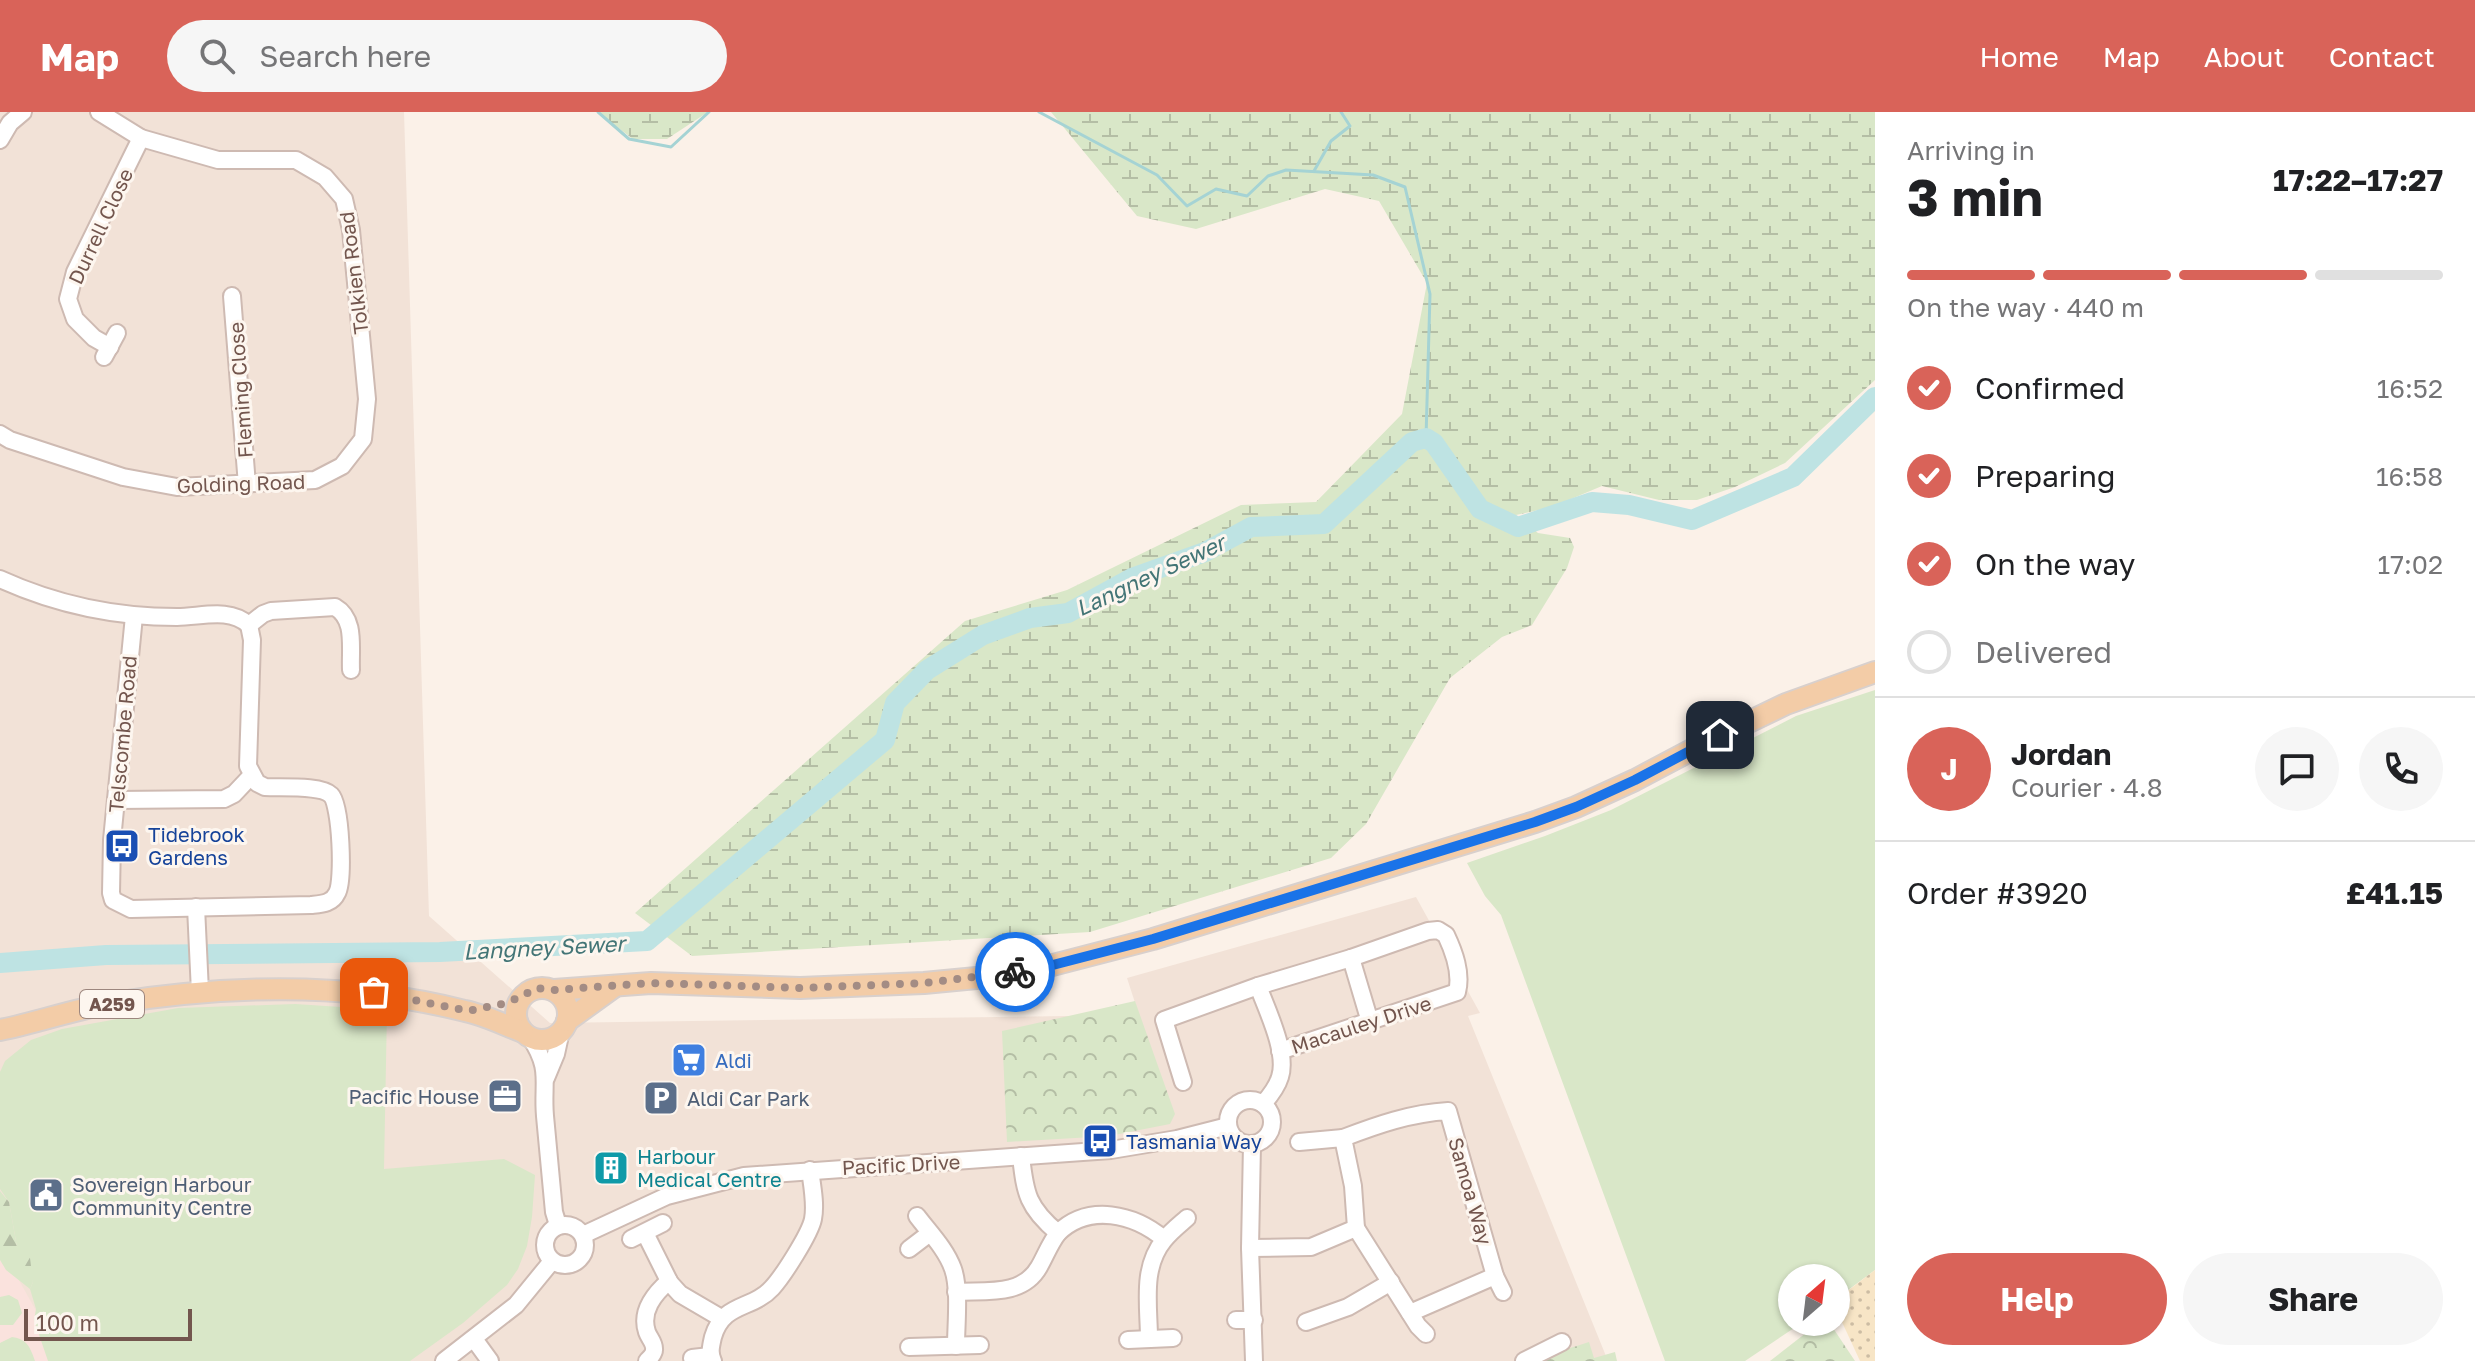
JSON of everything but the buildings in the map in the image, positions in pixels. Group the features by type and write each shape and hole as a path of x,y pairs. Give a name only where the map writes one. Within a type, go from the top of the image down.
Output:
{"main road":[{"path":"614,987 547,1039 526,1034 516,1018 517,1003 521,997 536,988 554,990 651,983 800,988 924,983 1045,967 1153,939 1428,856 1576,807 1786,704 1875,672"},
{"name":"A259","path":"0,1030 104,1005 200,992 284,989 374,992 468,1011 526,1034"},
{"path":"554,990 566,1003 564,1026"},
{"name":"A259","path":"468,1011 521,997"},
{"name":"A259","path":"0,1047 25,1025"}],"street":[{"path":"0,140 10,123 23,112"},
{"name":"Tolkien Road","path":"99,112 141,138 218,160 296,160 325,177 344,199 351,230 367,399 363,439 342,466"},
{"name":"Durrell Close","path":"110,345 94,338 75,319 68,299 75,272 141,138"},
{"name":"Fleming Close","path":"232,296 247,485"},
{"name":"Golding Road","path":"0,434 123,477 177,487 315,480 342,466"},
{"path":"0,579 64,603 134,616 226,614 249,625 252,640 248,766 251,776 265,787 320,789 330,794 338,811 340,881 336,896 328,903 196,907 200,992"},
{"path":"249,625 271,611 335,607 349,620 351,670"},
{"name":"Telscombe Road","path":"134,616 112,840 111,893 113,900 131,909 196,907"},
{"path":"116,800 224,799 234,794 251,776"},
{"name":"Macauley Drive","path":"1280,1051 1457,992 1460,983 1446,935 1438,930 1351,958"},
{"path":"1183,1082 1164,1020 1258,986 1351,958 1370,1022"},
{"name":"Macauley Drive","path":"1258,986 1280,1051 1282,1068 1279,1080 1263,1104"},
{"path":"546,1078 564,1026"},
{"path":"526,1034 540,1052 546,1078 544,1108 554,1212 558,1225"},
{"path":"1246,1100 1263,1104 1272,1117 1266,1138 1252,1144 1237,1140 1228,1126 1228,1117 1238,1103 1246,1100"},
{"name":"Samoa Way","path":"1343,1138 1384,1122 1448,1111 1495,1276 1503,1292"},
{"name":"Pacific Drive","path":"583,1235 667,1196 726,1179 810,1170 1111,1150 1177,1139 1228,1126"},
{"path":"1299,1142 1343,1138 1353,1186 1356,1228 1426,1334"},
{"path":"1252,1144 1250,1248 1254,1361"},
{"path":"1021,1156 1025,1189 1032,1207 1058,1233"},
{"path":"692,1358 712,1358 714,1333 721,1318 773,1287 802,1242 814,1217 810,1170"},
{"path":"917,1216 940,1244 954,1269 956,1346"},
{"path":"956,1292 1004,1290 1021,1285 1039,1267 1047,1247 1064,1226 1081,1218 1117,1216 1142,1224 1164,1239"},
{"path":"1149,1339 1149,1270 1164,1239 1187,1218"},
{"path":"663,1223 638,1236 680,1294 721,1318"},
{"path":"558,1225 572,1226 583,1235 585,1247 575,1262 564,1265 552,1261 545,1249 545,1241 558,1225"},
{"path":"1250,1248 1311,1247 1356,1228"},
{"path":"909,1249 930,1233"},
{"path":"444,1361 516,1305 552,1261"},
{"path":"1410,1313 1495,1276"},
{"path":"647,1361 654,1352 654,1346 647,1331 647,1310 658,1291 669,1281"},
{"path":"1306,1322 1348,1307 1391,1282"},
{"path":"1236,1320 1254,1320"},
{"path":"1128,1340 1173,1338"},
{"path":"474,1339 490,1361"},
{"path":"1527,1360 1562,1342"},
{"path":"909,1347 980,1345"}],"shaded area":[{"path":"0,112 404,112 429,916 550,1023 1139,1015 1127,978 1416,897 1480,1013 1468,1016 1608,1361 0,1361"},
{"path":"0,1246 64,1361 0,1361"}],"green space":[{"path":"597,112 708,112 667,139 633,139"},
{"path":"1051,112 1875,112 1875,380 1785,463 1735,487 1697,500 1659,500 1602,486 1552,507 1516,515 1538,533 1570,538 1574,547 1567,568 1532,625 1502,637 1450,678 1366,824 1331,858 1090,932 692,956 635,913 965,621 1067,590 1241,505 1316,502 1402,414 1427,283 1379,201 1325,189 1196,229 1137,216"},
{"path":"1875,690 1875,1270 1850,1289 1850,1264 1778,1264 1778,1336 1782,1336 1745,1361 1665,1361 1501,915 1485,896 1467,863 1611,810 1796,716"},
{"path":"1135,1001 1175,1114 1170,1124 1109,1136 1007,1142 1002,1031"},
{"path":"295,1004 387,1010 384,1169 504,1159 535,1175 527,1246 518,1269 507,1285 463,1323 410,1361 48,1361 34,1320 36,1309 30,1289 33,1282 17,1247 9,1202 0,1189 0,1072 5,1061 31,1040 62,1029 178,1008"},
{"path":"0,1191 9,1202 17,1247 30,1258 33,1282 30,1289 6,1270 0,1260"},
{"path":"9,1295 18,1300 22,1313 13,1325 0,1325 0,1297"},
{"path":"1802,1336 1838,1336 1855,1361 1770,1361"},
{"path":"12,1337 27,1344 35,1361 0,1361 0,1343"},
{"path":"1589,1342 1594,1358 1615,1352 1617,1361 1545,1361 1558,1352"}],"sand":[{"path":"1875,1270 1875,1361 1860,1361 1848,1336 1850,1289"}],"waterway":[{"path":"598,112 629,139 671,147 709,112"},
{"path":"1039,112 1157,175 1187,206 1216,189 1247,196 1268,176 1286,170 1373,175 1405,187 1430,294 1426,438"},
{"path":"1314,171 1331,141 1350,126 1341,112"},
{"name":"Langney Sewer","path":"0,963 106,955 440,952 647,941 885,740 895,703 927,670 983,635 1030,618 1068,613 1132,578 1205,552 1251,527 1324,524 1412,442 1426,438 1434,443 1480,509 1518,527 1592,502 1629,505 1692,520 1793,477 1875,397"}],"way so far":[{"path":"374,992 468,1011 502,1004 528,991 545,987 554,990 651,983 800,988 924,983 1015,972"}],"place":[{"name":"Tidebrook Gardens","path":"122,846"},
{"name":"Aldi","path":"689,1060"},
{"name":"Pacific House","path":"505,1096"},
{"name":"Aldi Car Park","path":"661,1098"},
{"name":"Tasmania Way","path":"1100,1141"},
{"name":"Harbour Medical Centre","path":"611,1168"},
{"name":"Sovereign Harbour Community Centre","path":"46,1195"}],"route":[{"path":"1015,972 1153,939 1535,822 1635,780 1720,735"}]}
